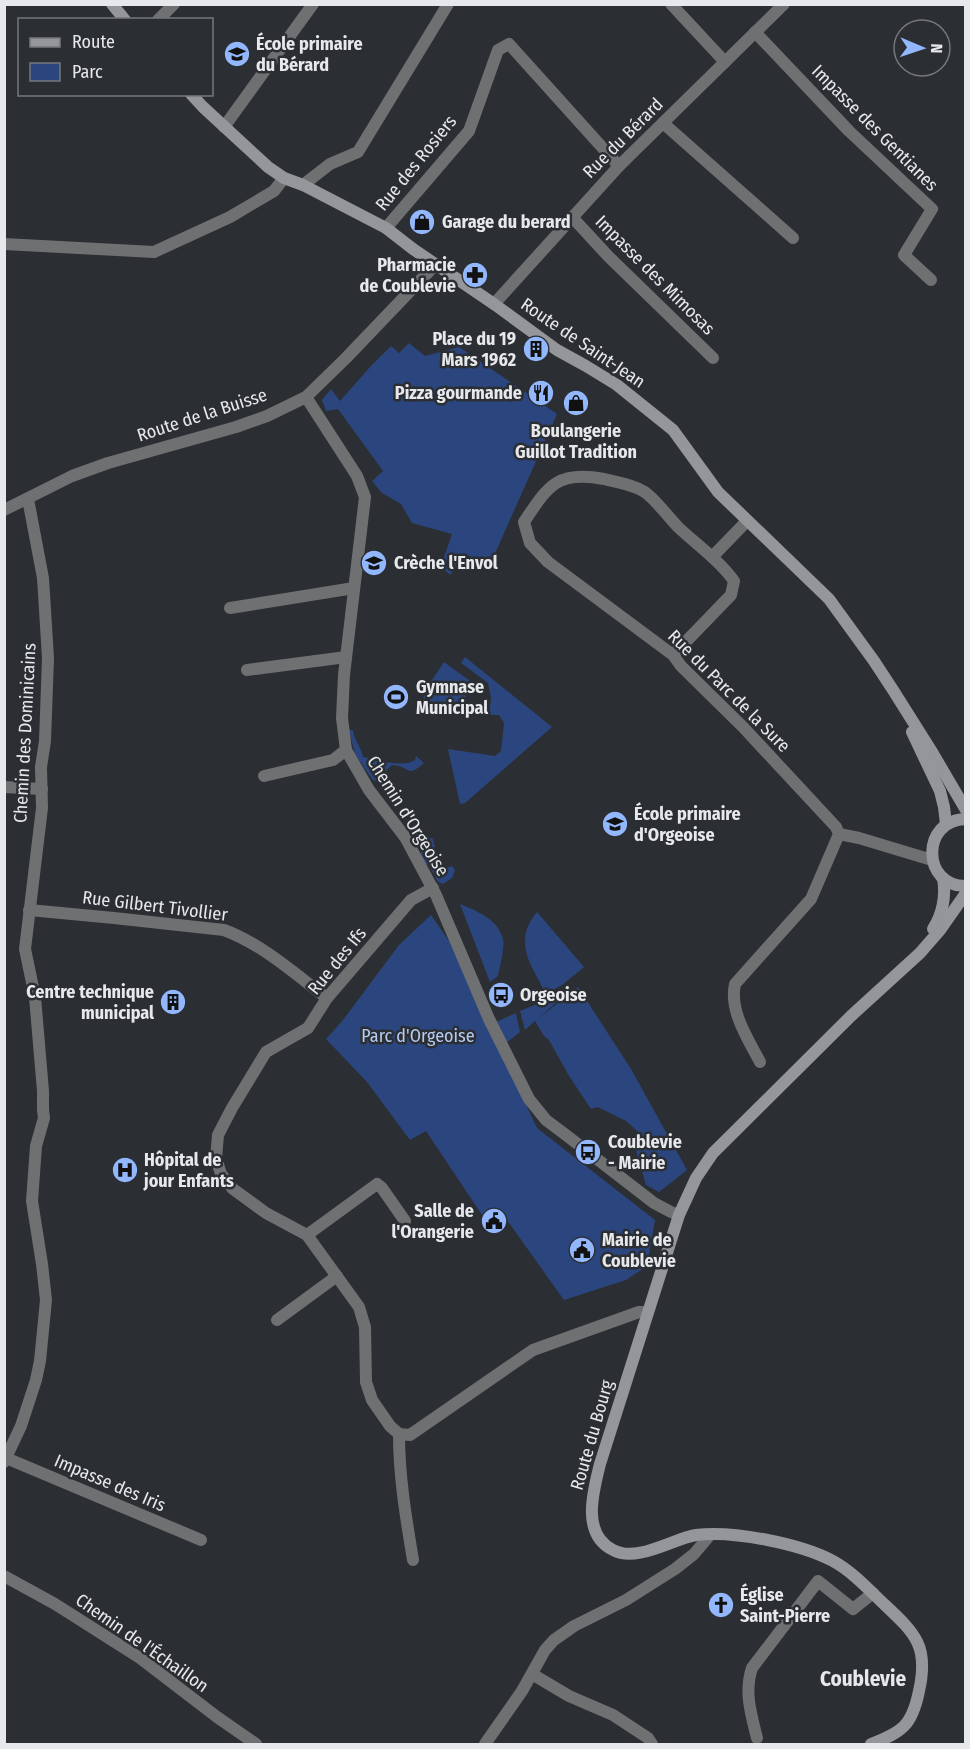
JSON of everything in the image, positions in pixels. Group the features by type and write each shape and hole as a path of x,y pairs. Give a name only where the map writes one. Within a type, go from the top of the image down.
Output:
{"main road":[{"path":"112,4 123,18"},
{"name":"Route de Saint-Jean","path":"193,96 268,167 284,178 303,185 386,228 556,350 617,385 673,430 718,492 828,599 893,690 966,810"},
{"name":"Route de Saint-Jean","path":"893,690 940,791 946,824"},
{"path":"966,819 958,819 946,824 939,831 931,850 936,870 943,878 951,883 966,886"},
{"name":"Route du Bourg","path":"871,1744 892,1736 910,1719 921,1684 922,1663 920,1647 914,1634 852,1574 816,1553 764,1539 730,1535 697,1535 650,1550 625,1554 614,1551 597,1535 592,1522 591,1507 594,1487 648,1312 679,1215 696,1178 713,1153 918,950 935,926 943,906 945,889 943,878"},
{"name":"Route du Bourg","path":"866,1003 920,953 940,930 966,893"}],"street":[{"path":"160,18 174,4"},
{"path":"224,127 314,4"},
{"path":"303,185 330,164 358,152 448,4"},
{"path":"671,4 725,63"},
{"name":"Rue du Bérard","path":"494,304 619,166 784,4"},
{"name":"Impasse des Gentianes","path":"755,32 849,131 932,209 904,255 931,280"},
{"name":"Rue des Rosiers","path":"386,228 469,131 498,50 509,44 619,166"},
{"path":"663,123 794,238"},
{"path":"4,244 154,252 230,217 274,190 284,178"},
{"name":"Impasse des Mimosas","path":"572,217 625,273 713,358"},
{"name":"Route de la Buisse","path":"4,510 72,476 236,427 267,416 306,397 435,264"},
{"name":"Chemin d'Orgeoise","path":"306,397 357,476 365,497 346,657 342,718 346,750 369,790 405,837 433,888 489,1019 529,1099 546,1120 566,1136 654,1203 679,1215"},
{"name":"Rue du Parc de la Sure","path":"711,557 644,491 620,482 584,475 567,477 556,483 542,496 524,522 530,543 548,562 674,655 681,666 802,789 836,827 839,834"},
{"name":"Chemin des Dominicains","path":"5,1460 21,1426 36,1380 46,1300 32,1200 36,1146 44,1118 38,1020 25,949 42,808 41,768 48,702 47,630 43,578 28,499"},
{"path":"674,655 731,595 734,581 725,568 711,557 747,521"},
{"path":"230,608 354,588"},
{"path":"247,670 346,657"},
{"path":"264,776 333,760 346,750"},
{"path":"4,787 42,789"},
{"path":"760,1062 740,1024 732,994 735,984 811,899 839,834 932,860"},
{"name":"Rue des Ifs","path":"307,1235 267,1213 233,1189 221,1174 216,1158 218,1135 266,1052 308,1028 327,998 411,900 433,888"},
{"name":"Rue Gilbert Tivollier","path":"29,910 224,930 241,936 327,998"},
{"path":"405,1221 377,1184 307,1235 359,1307 365,1327 366,1382 372,1400 390,1426 399,1434 410,1435 533,1350 639,1312 648,1312"},
{"path":"277,1320 337,1276"},
{"path":"399,1434 399,1464 413,1560"},
{"name":"Impasse des Iris","path":"5,1460 201,1540"},
{"path":"485,1744 532,1674 545,1650 554,1640 574,1626 626,1600 675,1569 694,1554 710,1535"},
{"name":"Chemin de l'Échaillon","path":"4,1576 55,1604 140,1658 256,1744"},
{"path":"757,1738 749,1710 749,1678 753,1668 818,1581 853,1609 873,1593"},
{"path":"532,1674 569,1696 613,1714 648,1738 652,1744"}],"green space":[{"path":"409,343 425,356 459,347 557,414 489,567 465,554 450,575 441,566 452,534 412,523 401,504 382,493 372,481 383,471 338,409 326,411 322,400 331,389 340,401 391,346 399,353"},
{"path":"465,657 552,727 465,803 460,804 448,749 495,756 501,751 504,723 499,715 489,715 491,698 488,683 461,663"},
{"path":"444,662 477,686 477,692 467,691 464,706 423,701 425,685 433,679"},
{"path":"349,730 353,730 363,757 390,763 404,763 415,760 416,756 424,763 411,771 392,765 375,781 355,754"},
{"path":"421,838 433,839 443,869 452,866 455,870 452,878 443,884 438,882 429,865 424,863 420,856 421,852 417,844"},
{"path":"460,904 492,921 503,939 498,976 490,982"},
{"path":"537,912 584,967 562,985 546,994 526,953 526,933"},
{"name":"Parc d'Orgeoise","path":"431,915 449,941 537,1128 655,1220 647,1266 626,1280 564,1300 499,1209 482,1215 426,1131 410,1140 367,1082 326,1039 399,945"},
{"path":"578,987 631,1069 687,1170 659,1192 646,1185 635,1147 643,1136 626,1121 598,1107 591,1109 535,1021 525,1030 520,1011 562,994 563,996 539,1018"},
{"path":"516,1013 520,1032 506,1043 496,1022"}],"place":[{"name":"École primaire du Bérard","path":"237,54"},
{"name":"Garage du berard","path":"422,222"},
{"name":"Pharmacie de Coublevie","path":"475,275"},
{"name":"Place du 19 Mars 1962","path":"536,349"},
{"name":"Pizza gourmande","path":"541,393"},
{"name":"Boulangerie Guillot Tradition","path":"576,403"},
{"name":"Crèche l'Envol","path":"374,563"},
{"name":"Gymnase Municipal","path":"396,697"},
{"name":"École primaire d'Orgeoise","path":"615,824"},
{"name":"Orgeoise","path":"501,995"},
{"name":"Centre technique municipal","path":"173,1002"},
{"name":"Coublevie - Mairie","path":"588,1152"},
{"name":"Hôpital de jour Enfants","path":"125,1170"},
{"name":"Salle de l'Orangerie","path":"494,1221"},
{"name":"Mairie de Coublevie","path":"582,1250"},
{"name":"Église Saint-Pierre","path":"721,1605"}],"district":[{"name":"Coublevie","path":"863,1679"}]}
